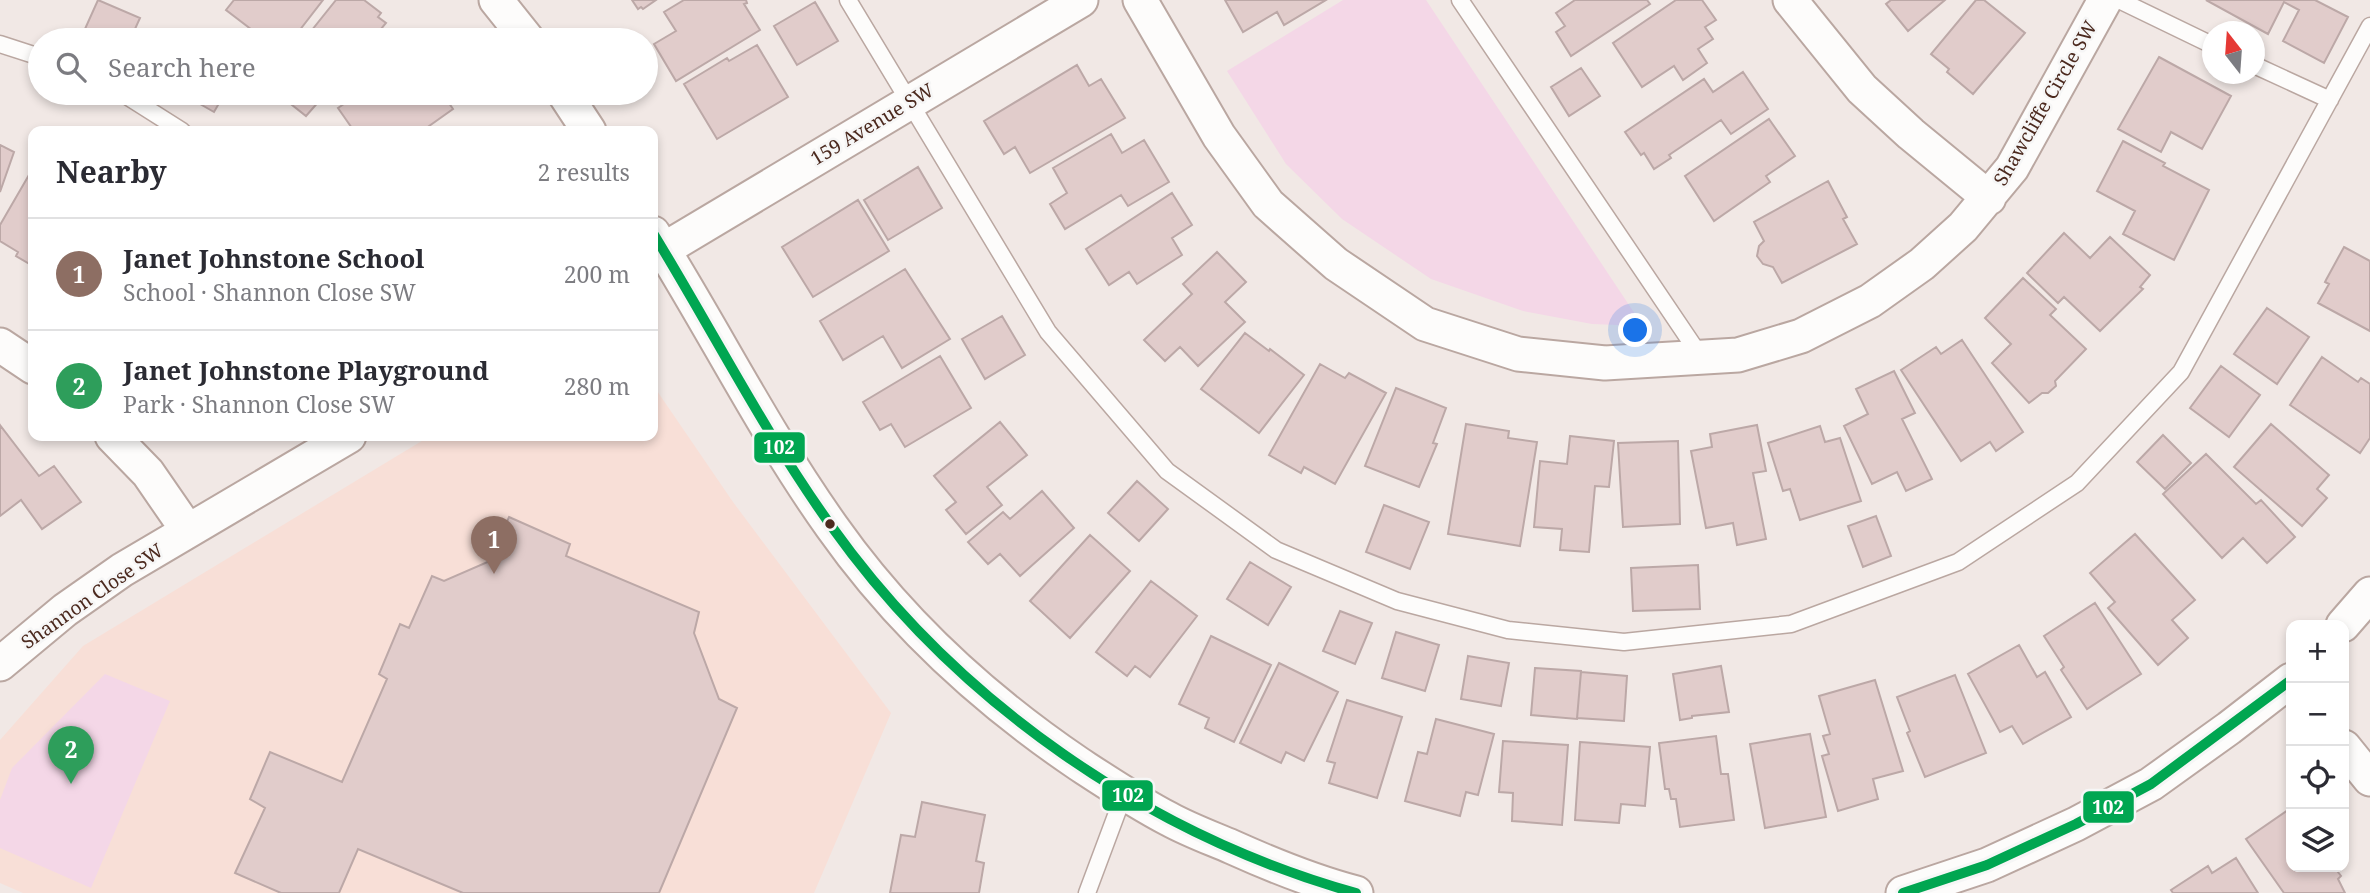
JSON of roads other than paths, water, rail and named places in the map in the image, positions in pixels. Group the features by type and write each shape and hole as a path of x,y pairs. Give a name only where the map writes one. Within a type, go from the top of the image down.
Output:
{"street":[{"path":"496,0 518,28"},
{"name":"159 Avenue SW","path":"658,245 1081,0"},
{"name":"Shawcliffe Circle SW","path":"1140,0 1219,136 1268,204 1336,264 1425,324 1518,354 1605,363 1738,355 1801,336 1870,302 1922,264 1989,198 2012,168 2105,0"},
{"path":"1790,0 1862,89 1911,134 1989,198"},
{"path":"572,105 586,126"},
{"path":"658,249 773,439 832,528 900,612 944,658 994,703 1124,794 1170,820 1261,860 1356,893"},
{"path":"0,345 28,364"},
{"path":"117,441 148,472 188,531"},
{"name":"Shannon Close SW","path":"0,664 65,610 122,570 341,441"},
{"path":"2347,620 2370,594"},
{"path":"1903,893 1987,864 2076,824 2151,784 2288,683"},
{"path":"2349,753 2370,779"}],"lane":[{"path":"848,0 1048,332 1167,471 1276,550 1397,601 1508,630 1624,642 1791,624 1958,562 2077,483 2181,372 2370,26"},
{"path":"1460,0 1703,359"},
{"path":"2119,0 2202,40"},
{"path":"0,44 28,53"},
{"path":"2265,70 2329,100"},
{"path":"141,105 173,126"},
{"path":"1087,893 1124,794"}],"place":[{"name":"Janet Johnstone School","path":"494,574"},
{"name":"Janet Johnstone Playground","path":"71,784"}]}
